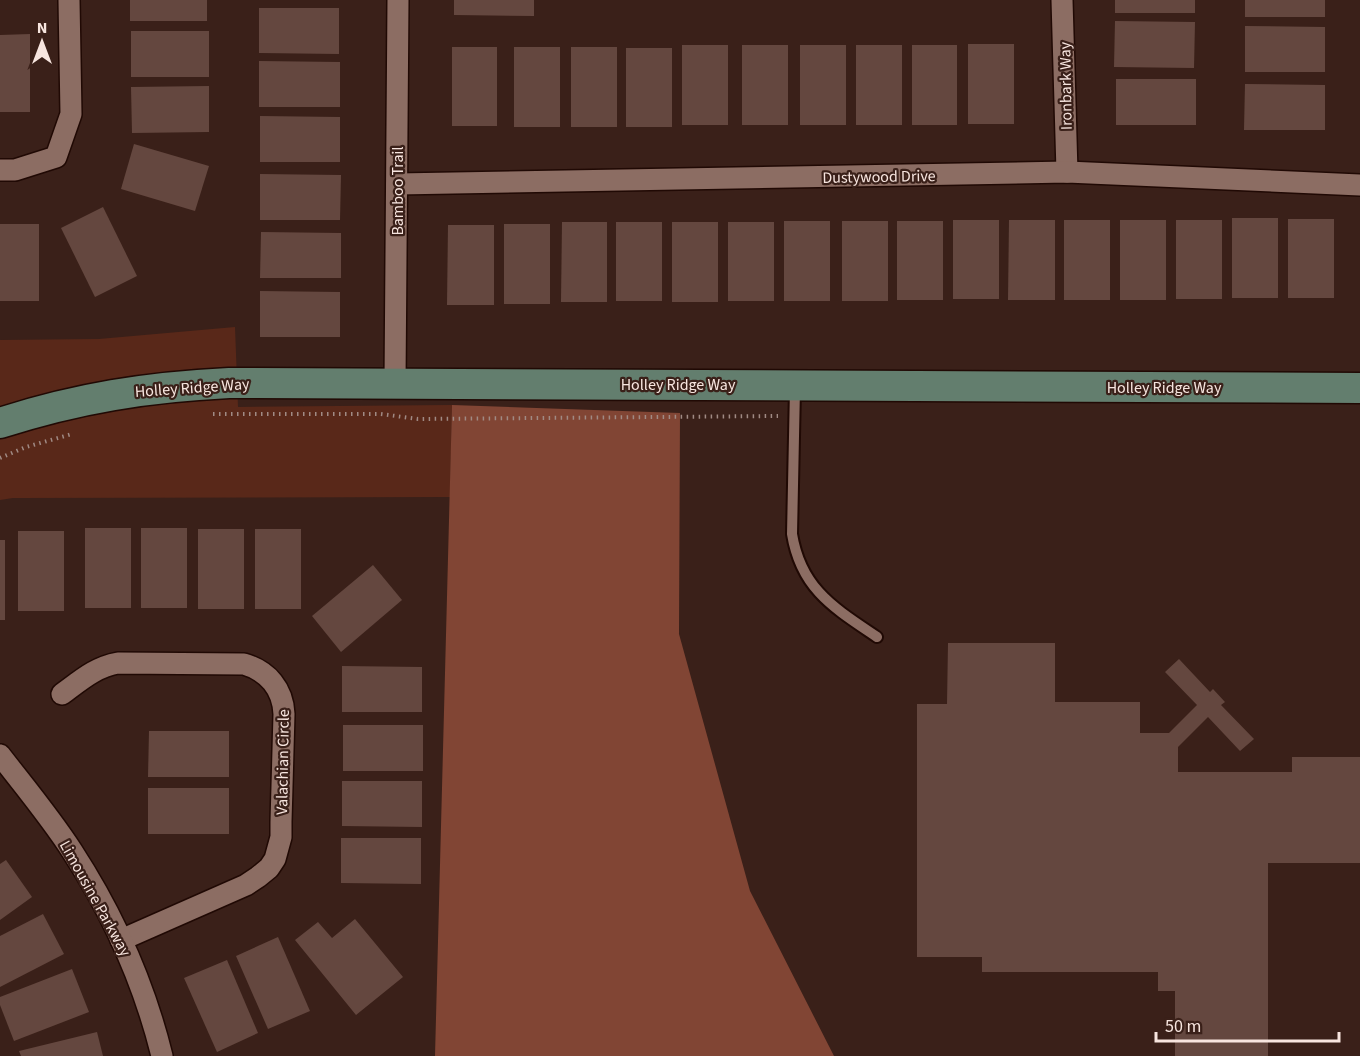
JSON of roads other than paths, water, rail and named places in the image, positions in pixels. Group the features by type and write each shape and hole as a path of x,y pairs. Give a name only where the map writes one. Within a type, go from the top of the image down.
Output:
{"street":[{"path":"0,170 15,170 56,157 71,114 69,0"},
{"name":"Bamboo Trail","path":"395,382 398,0"},
{"name":"Ironbark Way","path":"1062,0 1067,172"},
{"name":"Dustywood Drive","path":"398,184 1067,172 1360,185"},
{"name":"Holley Ridge Way","path":"0,423 84,399 174,386 229,383 1360,388"},
{"name":"Valachian Circle","path":"62,694 88,675 108,665 118,663 244,664 254,667 270,679 282,697 284,714 281,830 275,859 269,868 246,885 122,940"},
{"name":"Limousine Parkway","path":"0,755 71,849 122,940 140,983 162,1056"}],"lane":[{"path":"795,385 792,534 795,552 804,575 832,606 877,637"}]}
